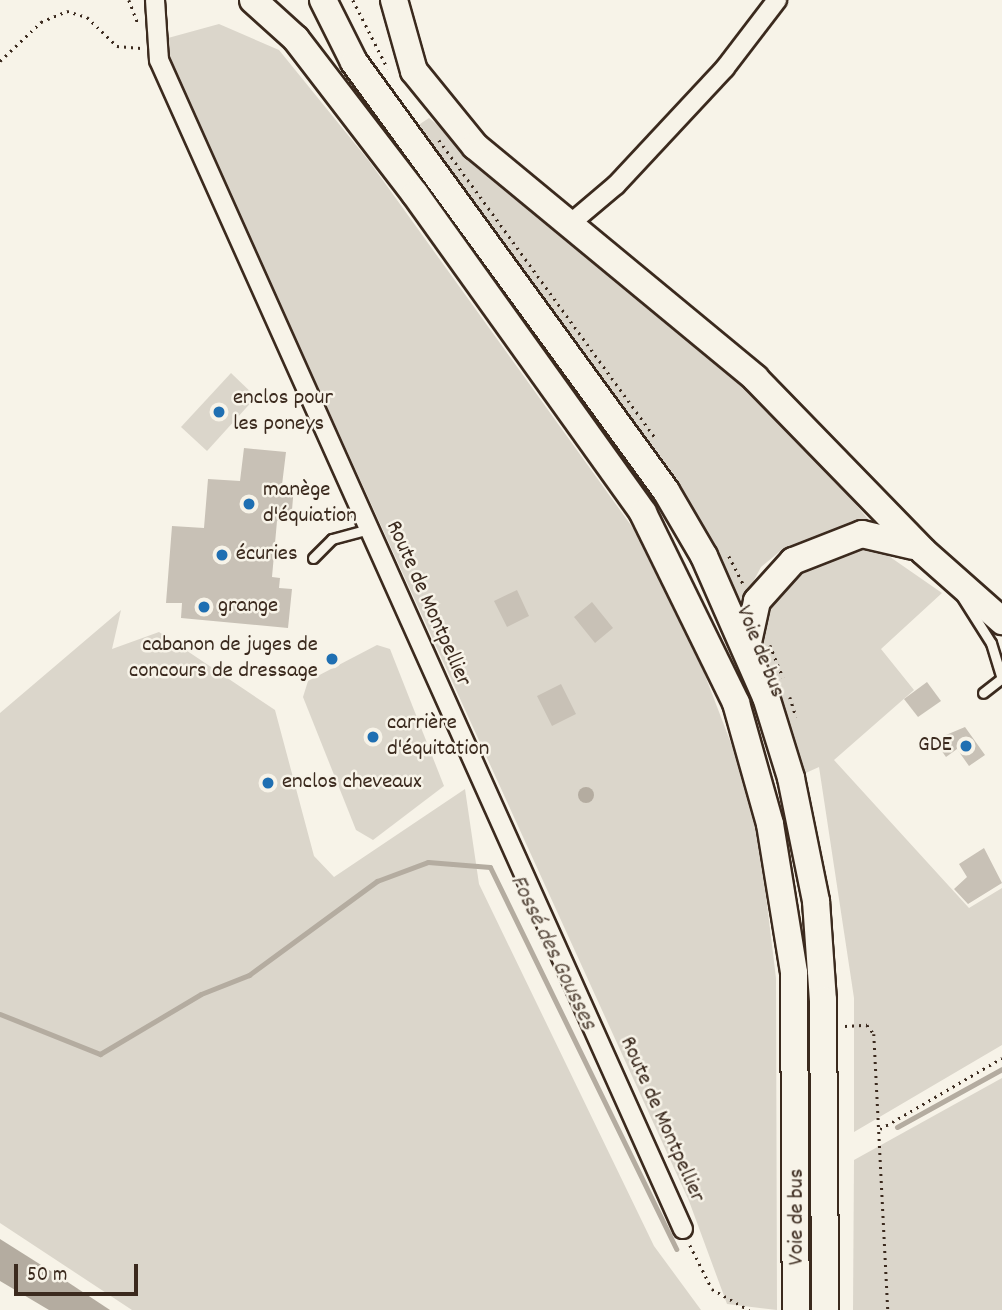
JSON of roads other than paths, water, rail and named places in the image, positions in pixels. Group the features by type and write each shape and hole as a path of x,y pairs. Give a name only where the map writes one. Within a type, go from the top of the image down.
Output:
{"main road":[{"path":"253,0 296,39 363,127 643,513 736,703 770,824 794,973 813,1308"},
{"path":"323,0 354,62 666,491 747,647 791,778 816,901 823,1000 813,1308"},
{"path":"394,0 401,43 430,98 475,146 755,378 923,551 1002,621"},
{"path":"877,503 883,534"},
{"path":"747,647 757,601 793,561 827,544 883,534 923,551"}],"street":[{"name":"Route de Montpellier","path":"155,0 152,39 159,60 366,530 683,1229"},
{"path":"152,39 172,0"},
{"path":"571,223 616,186 725,68 777,0"}],"lane":[{"path":"313,558 332,539 366,530"},
{"path":"955,579 1002,678 983,692"}],"waterway":[{"name":"Fossé des Gousses","path":"0,1014 100,1054 201,994 249,975 377,881 428,862 490,867 676,1249"},
{"name":"Fossé des Gousses","path":"897,1127 1002,1069"}],"place":[{"name":"enclos pour les poneys","path":"219,412"},
{"name":"manège d'équiation","path":"249,504"},
{"name":"écuries","path":"222,555"},
{"name":"grange","path":"204,607"},
{"name":"cabanon de juges de concours de dressage","path":"332,659"},
{"name":"carrière d'équitation","path":"373,737"},
{"name":"GDE","path":"966,746"},
{"name":"enclos cheveaux","path":"268,783"}]}
